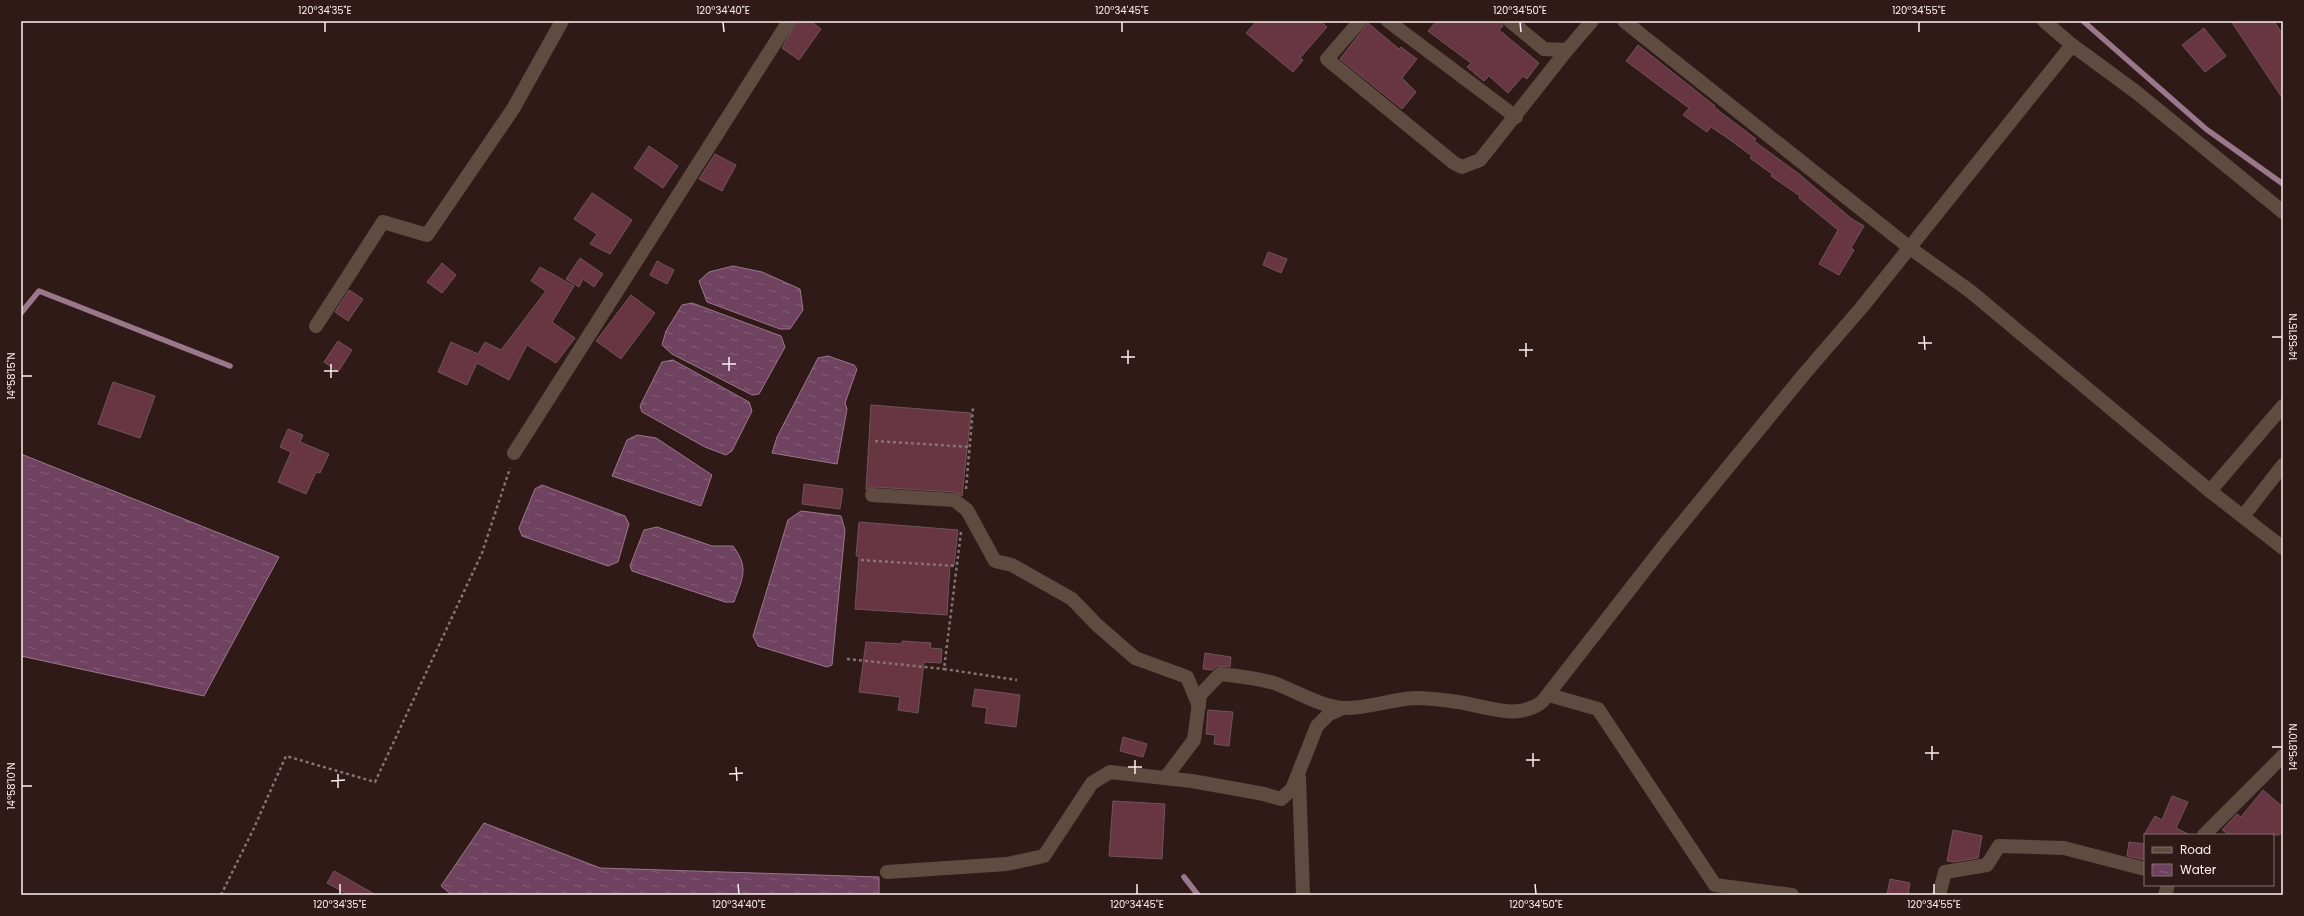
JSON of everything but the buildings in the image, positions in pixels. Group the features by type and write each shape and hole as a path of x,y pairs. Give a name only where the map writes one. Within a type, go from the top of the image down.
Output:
{"street":[{"path":"316,326 383,222 427,235 513,109 562,21"},
{"path":"514,453 789,21"},
{"path":"1388,21 1516,117"},
{"path":"1510,21 1544,50 1567,50"},
{"path":"1356,22 1328,59 1454,163 1462,167 1480,160 1516,117 1567,50 1592,21"},
{"path":"1624,21 1910,248 1970,291 2210,491 2244,515 2283,548"},
{"path":"2044,21 2072,45 2136,92 2283,212"},
{"path":"888,872 1007,864 1044,856 1092,783 1110,772 1166,778 1264,794 1281,799 1292,789 1317,726 1329,714 1343,708 1415,698 1456,702 1507,712 1522,712 1537,707 1549,695 1666,543 1910,248 2072,45"},
{"path":"2210,491 2283,406"},
{"path":"2244,515 2283,465"},
{"path":"872,495 954,500 964,508 995,560 1012,565 1072,599 1097,625 1135,658 1187,677 1199,706"},
{"path":"1166,778 1194,740 1200,695 1220,674 1248,676 1343,708"},
{"path":"1549,695 1598,709 1715,885 1792,895"},
{"path":"2205,834 2283,756"},
{"path":"1298,772 1303,895"},
{"path":"1939,895 1945,872 1987,865 1999,846 2064,848 2144,869"}],"path":[{"path":"944,670 964,508 974,408"},
{"path":"875,441 970,447"},
{"path":"221,895 254,830 286,756 375,782 482,553 514,453"},
{"path":"860,560 956,566"},
{"path":"847,659 1017,680"}],"water":[{"path":"733,266 762,272 800,289 803,310 790,329 780,329 707,302 699,281 709,272"},
{"path":"692,303 781,336 785,347 759,394 752,395 672,354 662,345 666,331 682,305"},
{"path":"828,356 854,365 857,369 845,403 847,409 837,464 772,453 777,437 818,358"},
{"path":"673,360 749,402 752,411 732,451 726,455 705,447 642,412 640,406 662,362"},
{"path":"637,435 656,438 712,475 701,506 612,476 627,440"},
{"path":"21,454 279,557 204,696 21,656"},
{"path":"542,485 625,516 629,524 618,562 608,566 522,536 519,528 535,489"},
{"path":"801,511 841,516 845,530 832,665 827,667 758,646 753,636 788,520"},
{"path":"657,527 712,546 733,546 743,567 742,580 734,602 725,602 632,571 630,566 644,530"},
{"path":"484,823 600,868 879,877 879,895 452,895 441,886"}],"waterway":[{"path":"2083,21 2206,129 2283,184"},
{"path":"21,313 39,291 230,366"},
{"path":"1184,877 1198,895"}]}
